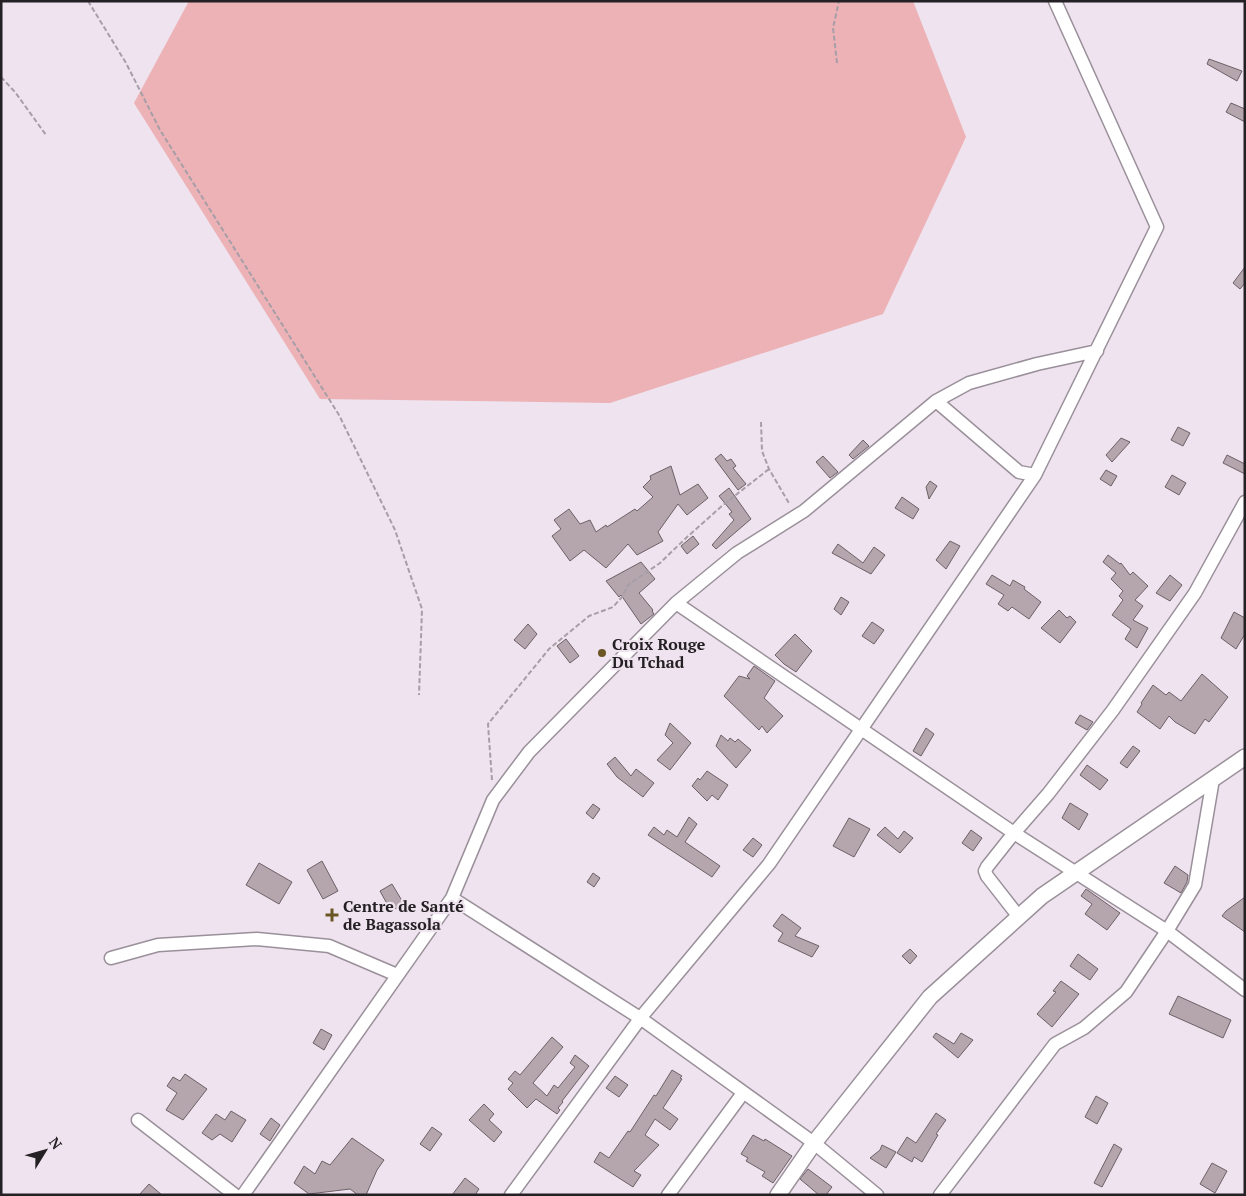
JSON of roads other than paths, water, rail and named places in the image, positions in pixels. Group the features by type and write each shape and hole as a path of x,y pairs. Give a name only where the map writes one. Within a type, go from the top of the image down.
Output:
{"main road":[{"path":"778,1195 814,1144 930,997 1042,896 1245,757"}],"street":[{"path":"511,1195 640,1018 769,864 1036,475 1157,227 1055,1"},
{"path":"243,1195 452,898 493,800 529,752 676,603 737,553 804,511 936,401 969,383 1036,364 1097,351"},
{"path":"936,401 1019,472 1036,475"},
{"path":"1019,916 985,871 1014,832 1048,794 1113,710 1195,593 1245,502"},
{"path":"676,603 1014,832 1167,931 1245,990"},
{"path":"940,1195 1055,1044 1084,1028 1126,992 1167,931 1197,880 1213,779"},
{"path":"452,898 640,1018 814,1144 877,1195"},
{"path":"111,958 158,945 257,938 329,946 397,975"},
{"path":"668,1195 743,1092"},
{"path":"138,1120 235,1195"}],"place":[{"name":"Croix Rouge Du Tchad","path":"602,653"},
{"name":"Centre de Santé de Bagassola","path":"332,915"}]}
